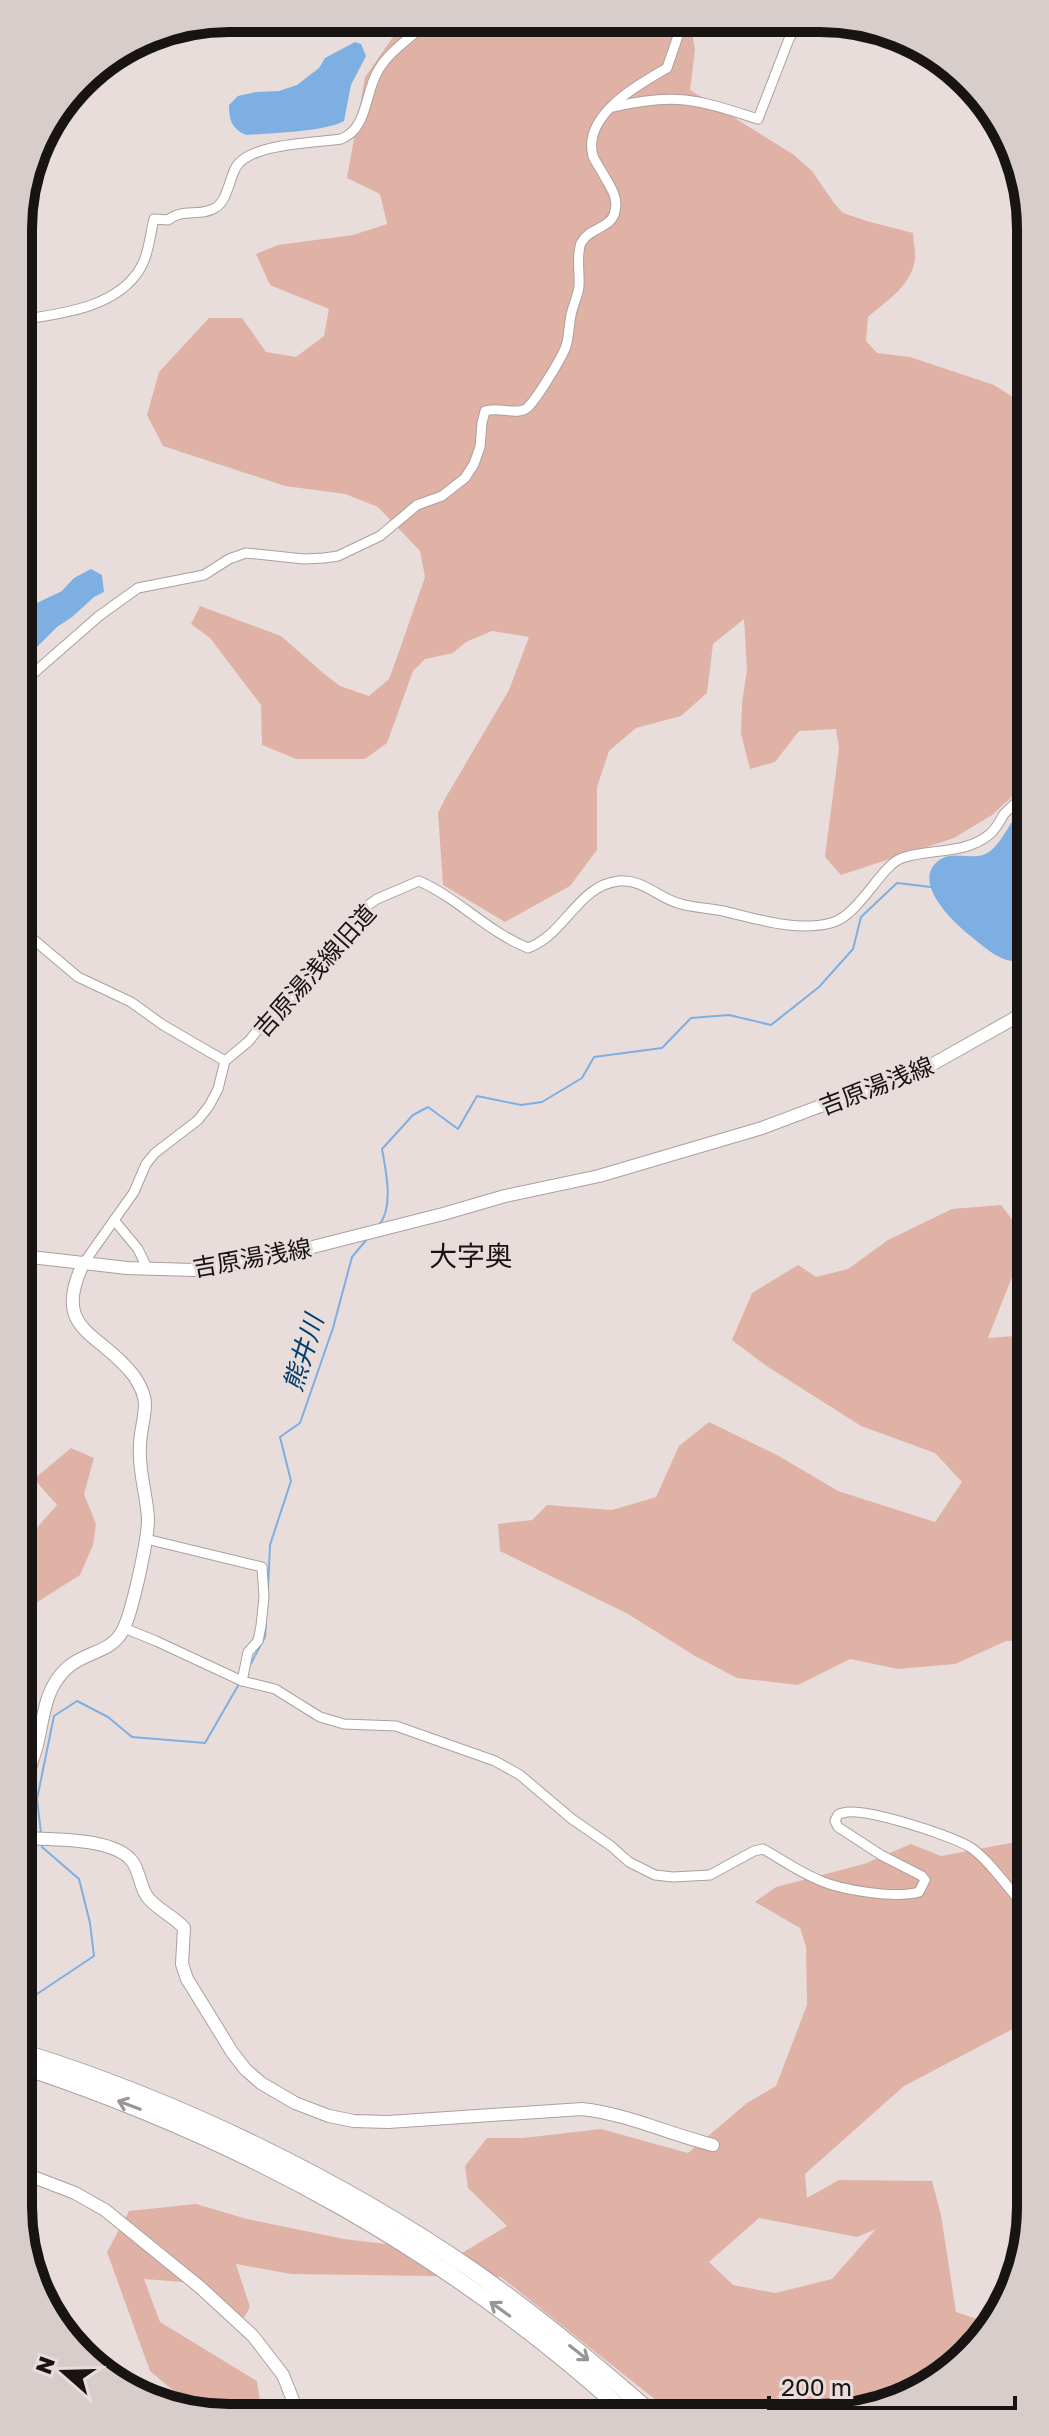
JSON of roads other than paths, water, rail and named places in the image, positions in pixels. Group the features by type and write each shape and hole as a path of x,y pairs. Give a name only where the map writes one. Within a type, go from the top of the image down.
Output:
{"highway":[{"path":"32,2057 59,2072"},
{"path":"32,2068 133,2091 203,2129 354,2198 470,2278 616,2404"},
{"path":"470,2278 514,2301 640,2404"}],"main road":[{"name":"吉原湯浅線","path":"32,1257 148,1270 194,1270 237,1264 505,1196 599,1176 762,1128 933,1064 1017,1016"},
{"path":"32,1762 44,1704 61,1673 73,1662 115,1642 124,1628 146,1539 148,1517 140,1472 145,1402 141,1386 127,1367 77,1321 71,1300 74,1283 83,1264"},
{"path":"32,1837 107,1845 132,1861 146,1895 175,1917 184,1928 182,1964 187,1979 232,2052 261,2083 295,2103 329,2116 354,2121 388,2122 582,2109 606,2112 713,2145"},
{"path":"32,2178 75,2193 105,2210 201,2288 253,2336 283,2375 294,2404"}],"street":[{"path":"32,318 82,310 129,283 143,265 154,219 168,220 174,215 213,210 222,203 236,165 249,155 270,148 351,135 358,127 380,67 415,32"},
{"path":"32,675 99,616 138,588 204,575 229,559 246,553 304,559 338,556 380,536 417,505 442,496 465,478 480,447 485,411 497,408 526,409 566,347 579,288 580,245 587,234 611,222 615,214 616,199 593,156 595,128 610,107 636,86 667,68 679,32"},
{"path":"610,107 641,100 677,98 704,102 758,119 793,32"},
{"name":"吉原湯浅線旧道","path":"83,1264 134,1192 146,1164 155,1153 198,1120 209,1106 218,1089 225,1061 249,1041 347,941 367,906 377,899 419,881 515,943 528,948 539,944 573,913 591,891 616,881 650,887 678,904 808,927 835,922 901,858 978,842 992,833 1017,802"},
{"path":"32,938 78,977 131,1002 163,1025 225,1061"},
{"path":"114,1220 138,1249 148,1270"},
{"path":"146,1539 262,1567 264,1597 261,1626 258,1641 248,1652 242,1681"},
{"path":"124,1628 242,1681 275,1689 320,1717 344,1724 396,1726 495,1761 520,1775 629,1862 655,1875 710,1875 763,1849 820,1881 890,1894 919,1892 925,1880 922,1876 881,1855 838,1827 836,1817 852,1811 905,1821 970,1846 1017,1898"}],"water":[{"path":"355,42 361,44 366,56 351,85 344,121 311,130 247,135 235,127 229,105 238,96 279,91 297,85 319,68 325,58"},
{"path":"91,569 102,575 104,592 57,627 32,652 32,605 62,591 74,578"},
{"path":"1016,815 1017,962 994,954 961,928 936,899 929,877 932,867 941,859 989,852"}],"waterway":[{"name":"熊井川","path":"379,1225 388,1199 382,1149 413,1115 428,1107 458,1129 477,1096 521,1105 542,1102 582,1078 594,1057 662,1048 691,1018 729,1015 771,1025 819,987 853,949 861,917 897,883 931,887"},
{"name":"熊井川","path":"268,1589 270,1545 291,1481 280,1437 300,1423 333,1328 352,1257 367,1239"},
{"name":"熊井川","path":"250,1665 265,1637 266,1623"},
{"name":"熊井川","path":"41,1833 37,1799 54,1716 77,1701 108,1717 132,1737 205,1743 239,1684"},
{"name":"熊井川","path":"32,1996 94,1956 79,1879 42,1847 42,1843"}],"district":[{"name":"大字奥","path":"471,1255"}]}
